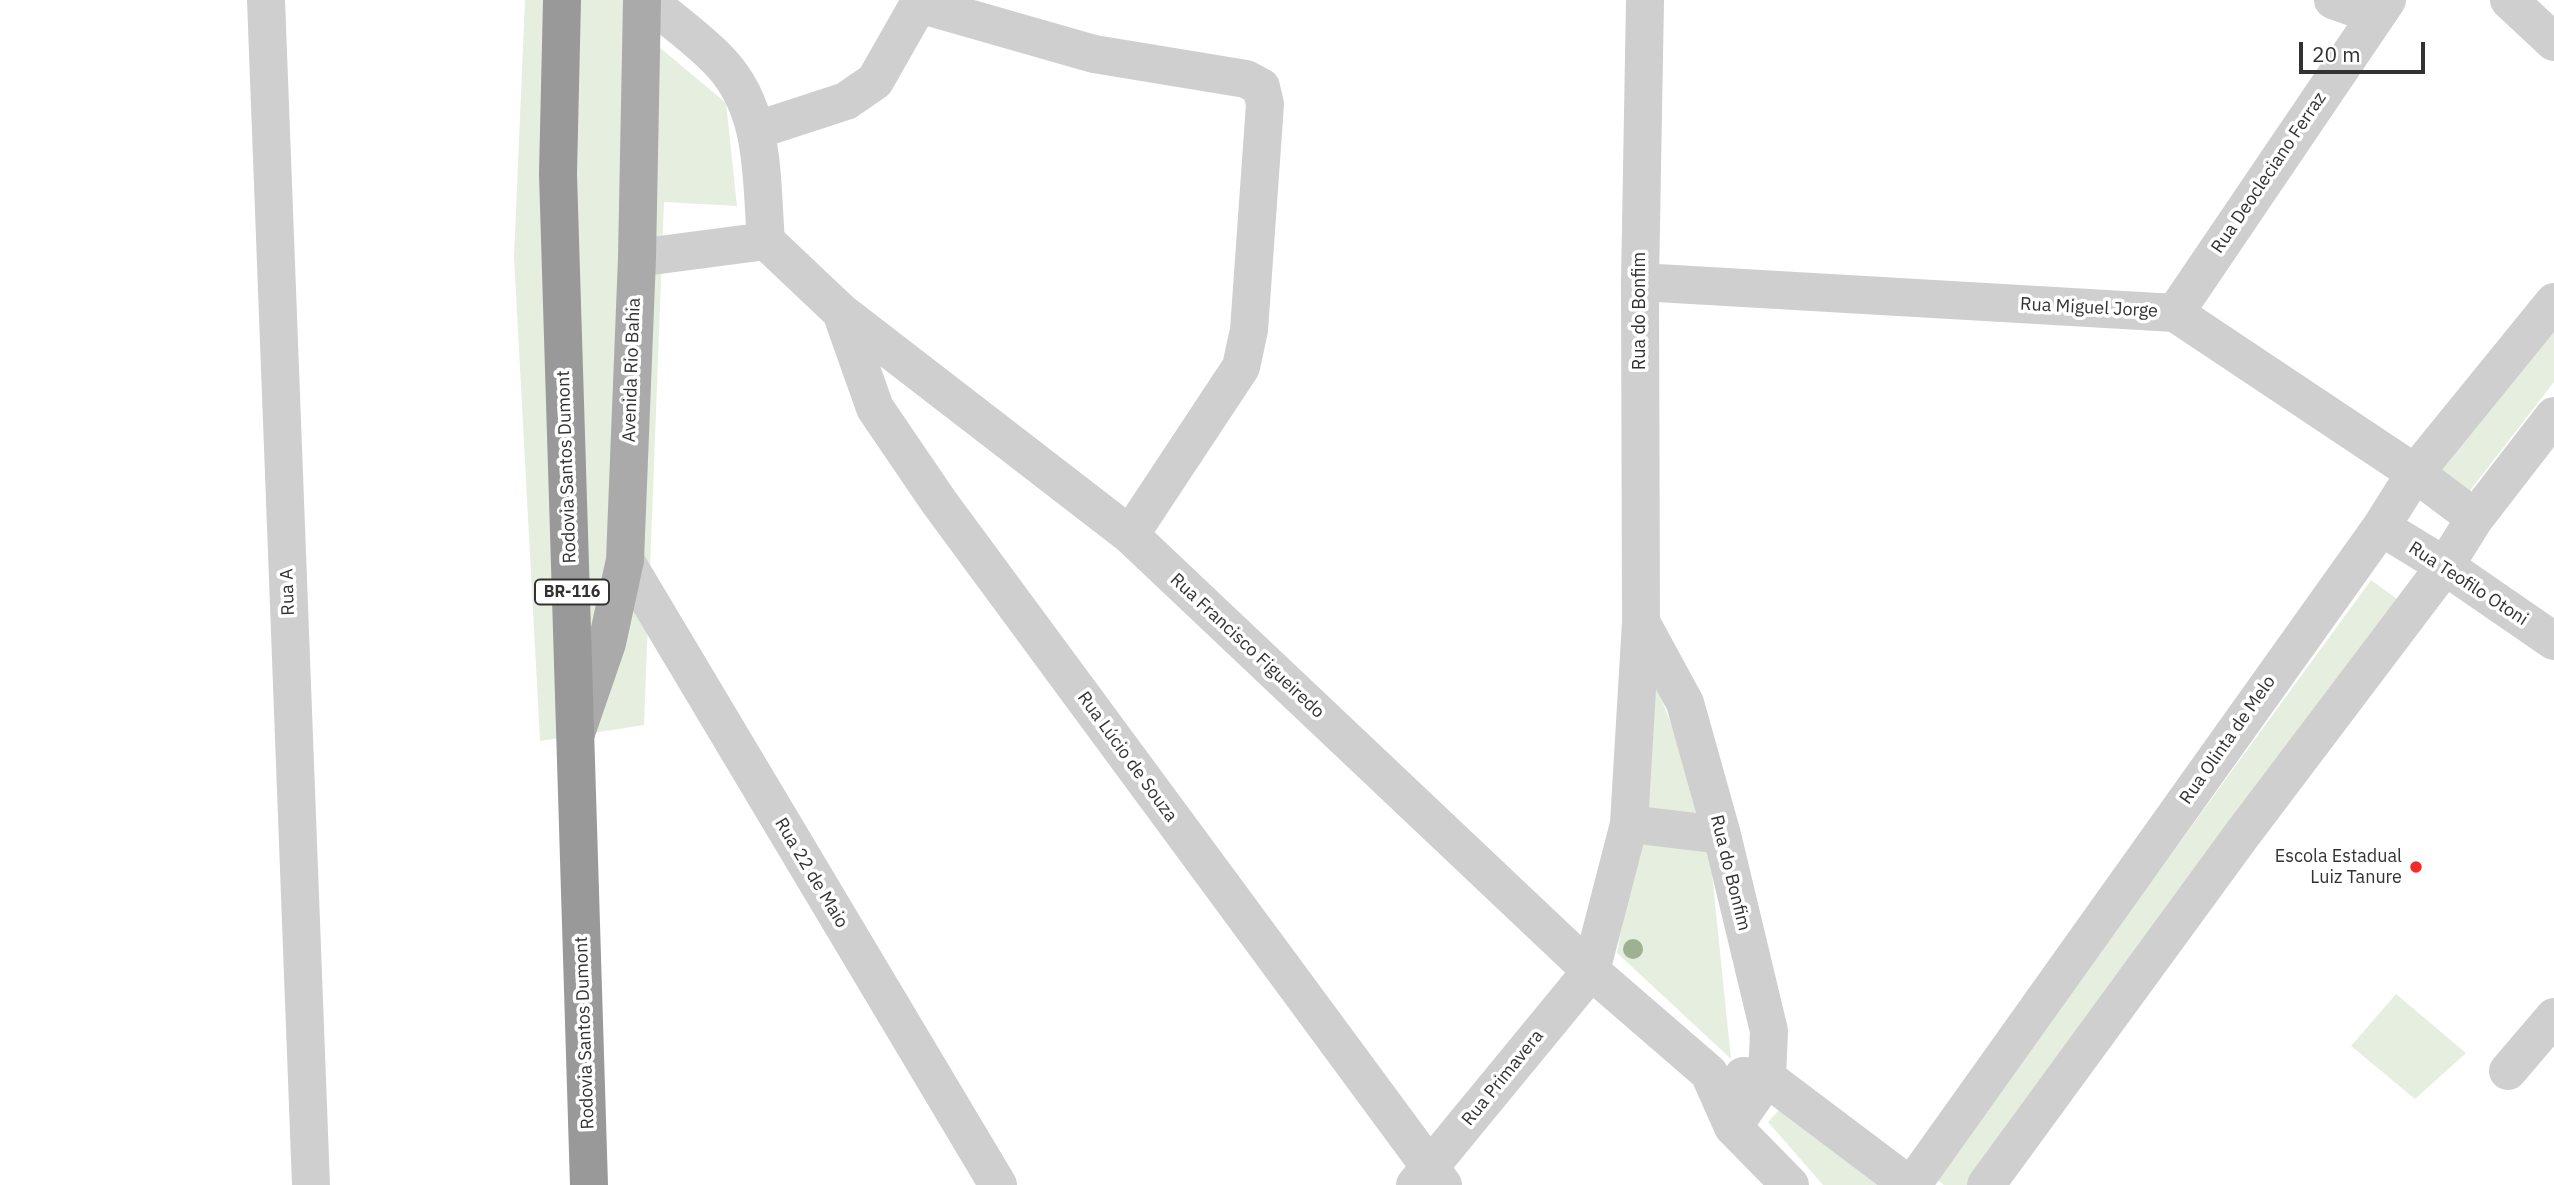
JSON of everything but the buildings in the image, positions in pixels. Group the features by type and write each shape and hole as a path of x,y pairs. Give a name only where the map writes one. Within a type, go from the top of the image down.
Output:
{"highway":[{"name":"Rodovia Santos Dumont","path":"562,0 558,174 589,1185"}],"main road":[{"name":"Avenida Rio Bahia","path":"576,733 607,643 625,560 637,258 642,0"}],"street":[{"name":"Rua A","path":"266,0 311,1185"},
{"path":"637,258 766,241 757,130 744,97 722,64 648,0"},
{"name":"Rua do Bonfim","path":"1591,971 1629,824 1642,622 1640,282 1646,0"},
{"path":"2333,0 2381,8"},
{"path":"2509,0 2554,42"},
{"path":"757,130 846,101 875,81 920,2 1094,54 1246,79 1261,87 1265,104 1252,290 1249,330 1241,367 1130,535"},
{"name":"Rua Deocleciano Ferraz","path":"2175,313 2381,8"},
{"name":"Rua Francisco Figueiredo","path":"766,241 841,312 1130,535 1591,971 1709,1073 1733,1127 1790,1185"},
{"name":"Rua Miguel Jorge","path":"1640,282 2175,313 2415,473 2475,518"},
{"name":"Rua Olinta de Melo","path":"1910,1185 2381,527 2415,473 2554,302"},
{"name":"Rua Lúcio de Souza","path":"841,312 875,408 939,502 1429,1179"},
{"path":"1986,1185 2241,836 2445,566 2475,518 2554,416"},
{"name":"Rua Teofilo Otoni","path":"2381,527 2445,566 2554,641"},
{"name":"Rua 22 de Maio","path":"625,560 998,1185"},
{"name":"Rua do Bonfim","path":"1642,622 1685,703 1722,835 1769,1031 1767,1078"},
{"path":"1629,824 1722,835"},
{"name":"Rua Primavera","path":"1429,1179 1591,971"},
{"path":"2508,1071 2554,1017"},
{"path":"1709,1073 1767,1078 1910,1185"},
{"path":"1733,1127 1767,1078"}],"green space":[{"path":"525,0 663,0 658,46 726,103 737,206 664,202 644,725 540,741 514,257"},
{"path":"2554,318 2554,382 2465,497 2432,472"},
{"path":"2371,580 2404,604 1976,1185 1944,1185 1935,1178"},
{"path":"1656,685 1706,815 1731,1059 1617,953 1645,800"},
{"path":"2396,994 2466,1053 2415,1099 2351,1046"},
{"path":"1782,1107 1879,1185 1823,1185 1768,1122"}],"place":[{"name":"Escola Estadual Luiz Tanure","path":"2416,867"}]}
